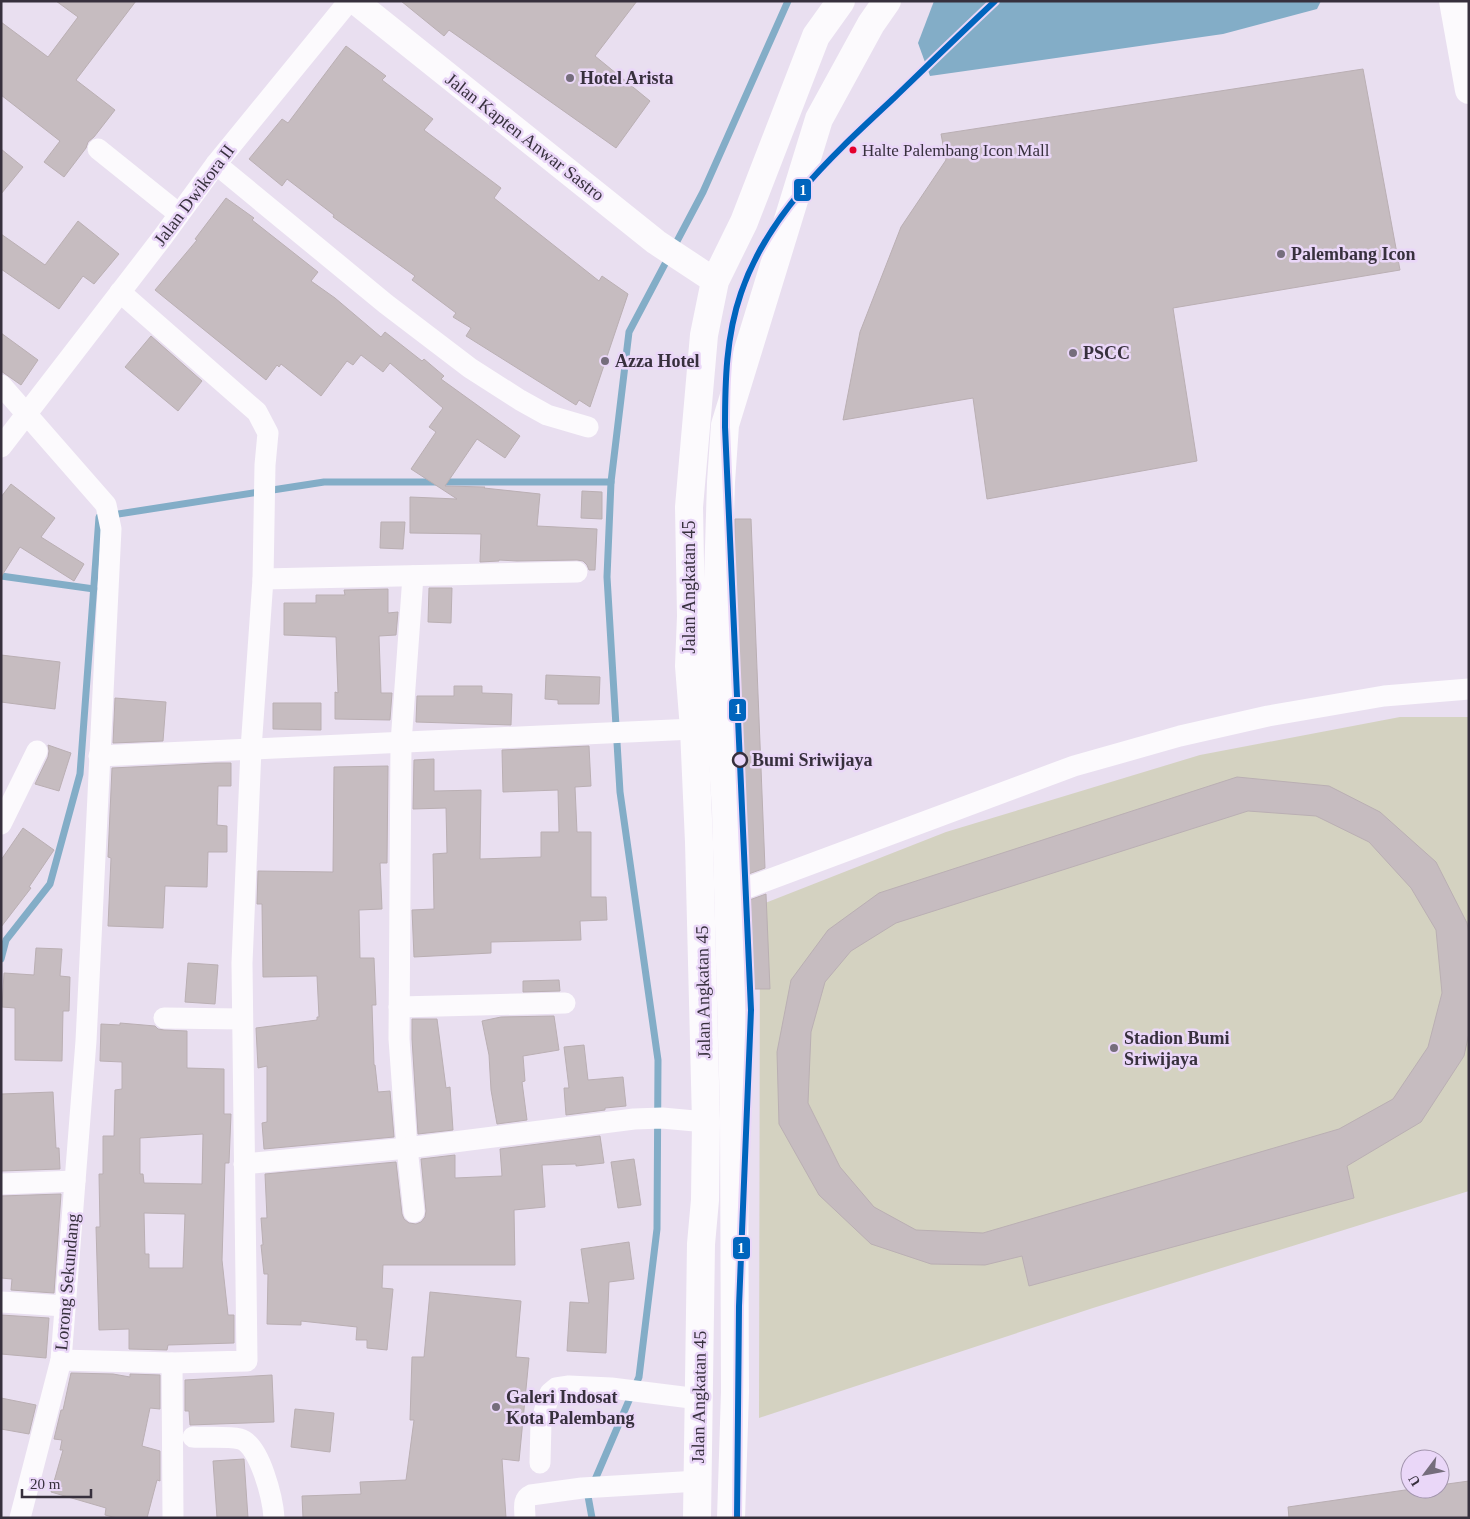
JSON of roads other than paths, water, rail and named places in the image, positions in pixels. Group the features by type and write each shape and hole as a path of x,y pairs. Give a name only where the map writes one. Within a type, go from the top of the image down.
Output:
{"main road":[{"name":"Jalan Angkatan 45","path":"697,1518 701,1244 705,1200 706,1122 699,842 689,666 691,616 688,507 704,335 706,276 744,222 816,36 842,1"},
{"path":"731,1518 735,1420 734,1112 726,809 717,675 720,491 725,425 819,119 876,13 888,1"},
{"path":"1454,1 1469,90"},
{"path":"705,1200 734,1236"}],"street":[{"name":"Jalan Dwikora II","path":"27,413 216,164 349,1"},
{"name":"Jalan Kapten Anwar Sastro","path":"355,1 656,242 706,276"},
{"path":"98,149 178,214"},
{"path":"216,164 386,304 470,368 547,415 588,427"},
{"path":"61,1360 172,1363 247,1360 242,963 268,433 257,412 120,292"},
{"path":"1,385 27,413 1,447"},
{"name":"Lorong Sekundang","path":"20,1518 61,1360 86,1041 111,529 106,505 27,413"},
{"path":"262,579 576,572"},
{"path":"413,576 401,743 399,1039 414,1212"},
{"path":"728,895 1065,769 1180,736 1268,716 1384,696 1469,689"},
{"path":"99,756 694,729"},
{"path":"1,824 37,751"},
{"path":"399,1006 565,1003"},
{"path":"164,1018 242,1019"},
{"path":"244,1164 407,1148 634,1119 662,1118 706,1122"},
{"path":"1,1184 75,1182"},
{"path":"1,1302 65,1306"},
{"path":"172,1363 173,1518"},
{"path":"540,1463 541,1422 550,1393 556,1388 569,1386 611,1388 636,1393 699,1399"},
{"path":"193,1437 241,1439 250,1446 259,1459 274,1518"},
{"path":"525,1518 524,1501 528,1495 582,1488 698,1481"}],"water":[{"path":"934,1 1321,1 1317,9 1223,34 930,76 918,43"}],"waterway":[{"path":"592,1518 588,1496 639,1377 657,1229 658,1060 620,792 607,577 611,482 629,332 703,192 788,1"},
{"path":"1,959 6,940 50,884 80,774 99,517 324,482 611,482"},
{"path":"1,576 94,589"}],"place":[{"name":"Hotel Arista","path":"570,78"},
{"name":"Halte Palembang Icon Mall","path":"853,150"},
{"name":"Palembang Icon","path":"1281,254"},
{"name":"PSCC","path":"1073,353"},
{"name":"Azza Hotel","path":"605,361"},
{"name":"Bumi Sriwijaya","path":"740,760"},
{"name":"Stadion Bumi Sriwijaya","path":"1114,1048"},
{"name":"Galeri Indosat Kota Palembang","path":"496,1407"}]}
